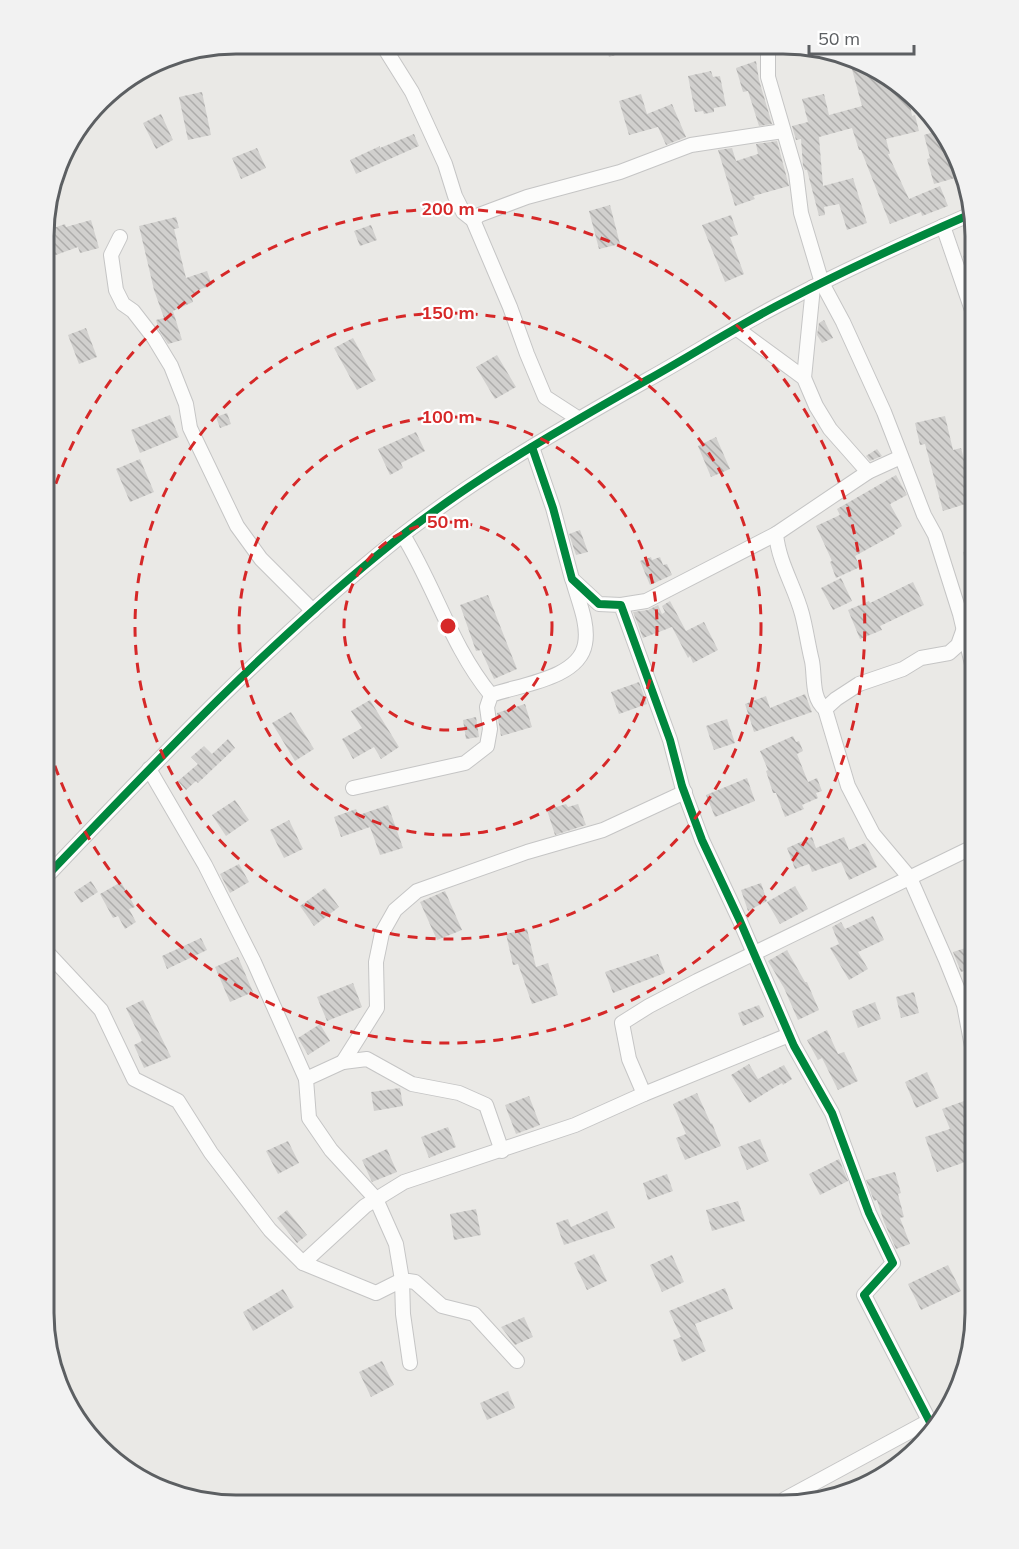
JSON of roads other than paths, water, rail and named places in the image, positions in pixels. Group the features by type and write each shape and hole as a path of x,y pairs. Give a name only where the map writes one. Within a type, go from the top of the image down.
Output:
{"street":[{"path":"388,54 412,93 445,164 455,196 463,212 473,220 546,397 579,419"},
{"path":"768,54 768,77 796,173 801,213 818,285 843,322 884,412 940,548 965,637"},
{"path":"473,220 479,214 527,197 620,172 691,145 783,131"},
{"path":"54,869 149,769 236,683 313,611 432,513 532,447 736,328 818,285 963,217"},
{"path":"943,226 965,290"},
{"path":"120,237 111,255 116,290 123,304 133,311 154,338 171,366 186,404 190,428 237,526 261,559 313,611"},
{"path":"804,378 818,285"},
{"path":"736,328 804,378 826,423 868,472"},
{"path":"353,788 465,763 487,746 490,729 487,707 491,696 510,688 556,676 578,660 585,646 585,624 553,508 532,447"},
{"path":"572,579 599,604 621,606 646,601 776,534 868,472 901,457"},
{"path":"776,534 781,563 802,614 812,664 813,683 818,700 825,709 848,786 873,834 910,878 965,1010"},
{"path":"403,535 416,557 451,634 474,674 491,696"},
{"path":"621,606 670,740 702,840 789,1035 832,1113 870,1214 893,1263 864,1295 929,1420"},
{"path":"825,709 859,684 903,669 921,658 949,653 958,645 963,629"},
{"path":"149,769 205,865 254,962 306,1079 309,1118 331,1150 376,1199 396,1244 410,1363"},
{"path":"343,1062 377,1008 376,962 382,933 395,910 417,891 527,852 603,830 685,792"},
{"path":"644,1094 629,1059 622,1023 649,1006 965,851"},
{"path":"54,961 101,1010 134,1079 178,1101 211,1153 270,1230 303,1263 376,1293 402,1280 415,1282 442,1306 474,1314 517,1361"},
{"path":"303,1263 365,1206 404,1182 575,1125 644,1094 789,1035"},
{"path":"306,1079 343,1062 367,1059 412,1084 459,1093 486,1105 502,1151"},
{"path":"795,1494 922,1430"}]}
